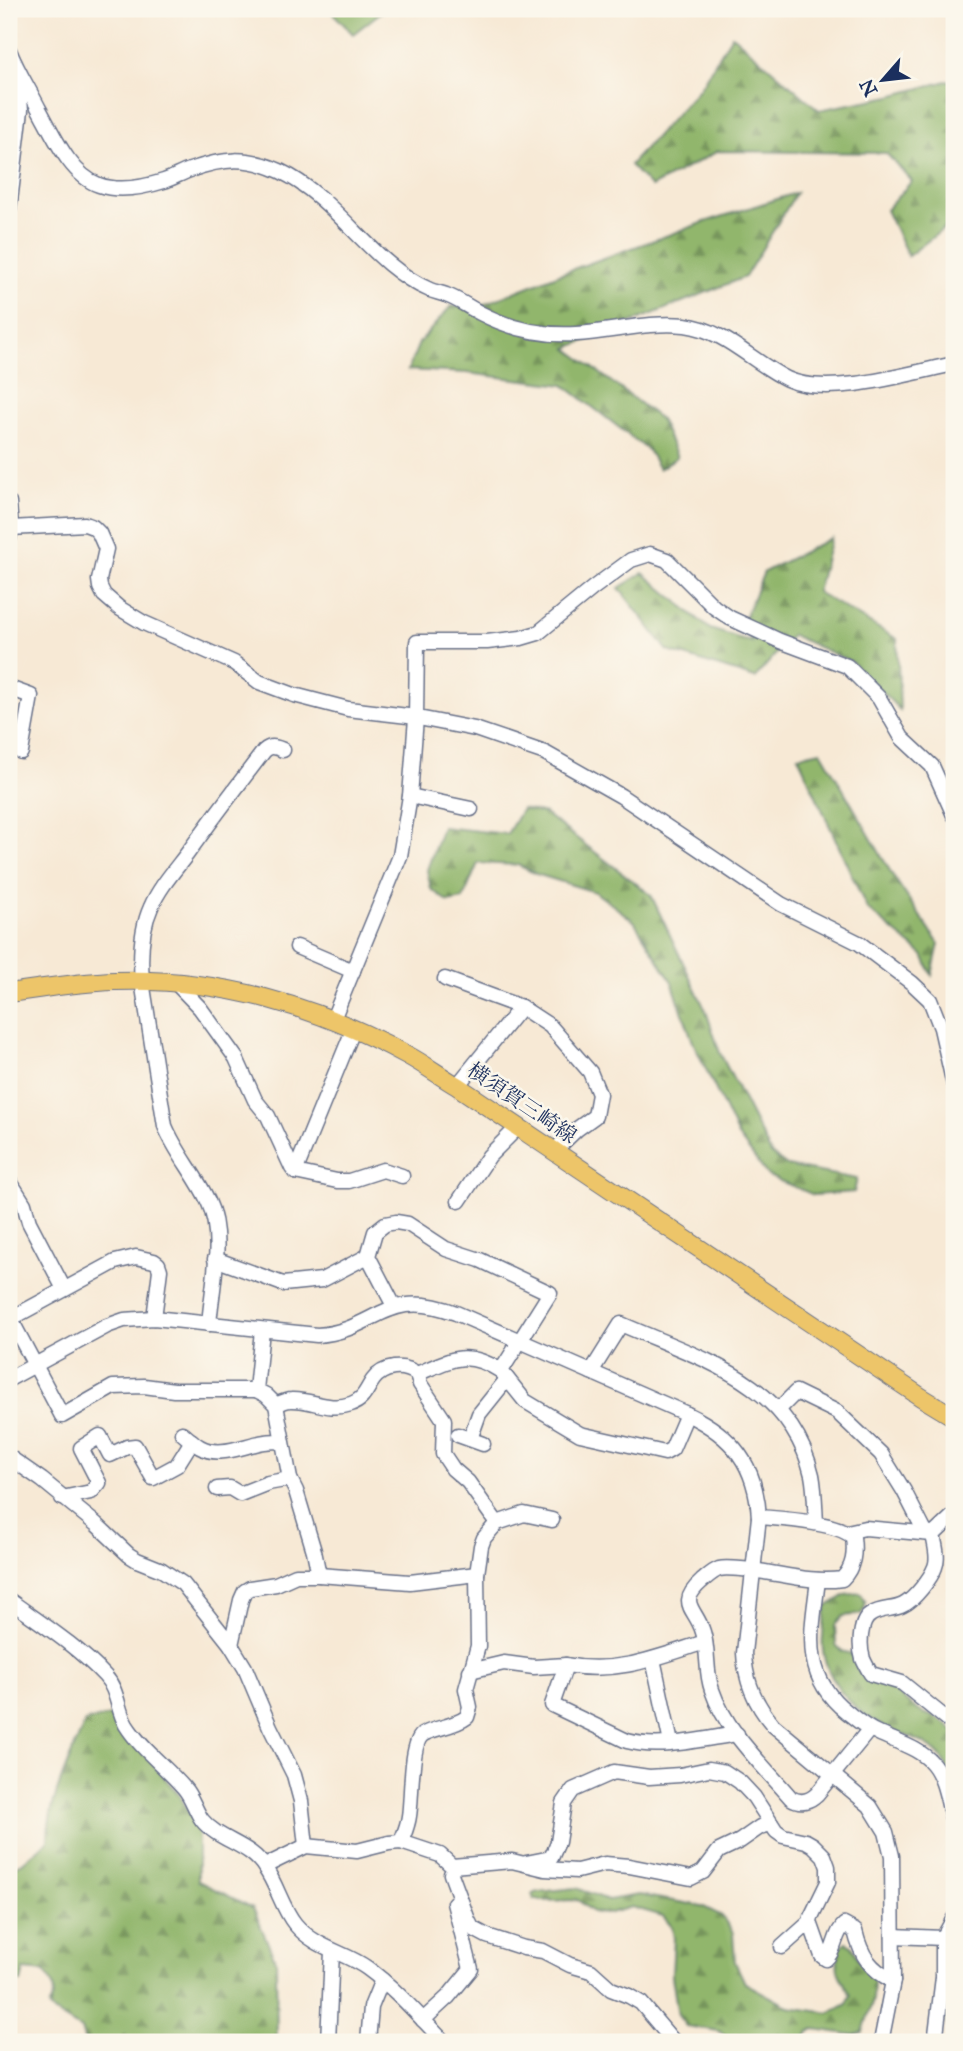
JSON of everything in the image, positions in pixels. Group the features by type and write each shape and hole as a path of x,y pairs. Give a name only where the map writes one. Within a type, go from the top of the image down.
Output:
{"main road":[{"name":"横須賀三崎線","path":"9,993 94,982 175,982 255,996 333,1019 354,1028 410,1056 457,1086 954,1417"}],"street":[{"path":"9,50 18,74 58,146 81,173 98,185 135,187 164,181 216,162 246,159 281,172 314,192 387,263 405,275 430,290 447,295 503,324 543,333 574,334 654,325 687,325 722,337 789,380 816,385 849,385 954,364"},
{"path":"9,210 18,74"},
{"path":"9,503 10,534 85,524 93,527 99,533 106,549 99,580 104,595 144,623 259,682 294,695 348,709 475,729 545,752 621,796 781,904 859,943 912,983 930,1000 941,1028 954,1085"},
{"path":"333,1019 400,856 410,796 416,718 417,642 487,642 538,633 618,568 638,556 650,554 667,560 714,607 730,618 847,666 879,698 902,738 932,766 954,815"},
{"path":"9,688 31,695 21,752 9,746"},
{"path":"209,1324 216,1227 209,1202 165,1126 142,981 146,921 156,896 264,751 269,747 283,750"},
{"path":"410,796 471,809"},
{"path":"297,947 353,971"},
{"path":"445,979 521,1007 550,1026 590,1072 599,1094 595,1116 554,1151"},
{"path":"175,982 200,1008 236,1058 255,1100 268,1116 295,1172 337,1181 349,1181 383,1170 402,1176"},
{"path":"457,1086 521,1007"},
{"path":"295,1172 354,1028"},
{"path":"459,1201 489,1156 518,1128"},
{"path":"9,1180 24,1204 29,1222 64,1289"},
{"path":"394,1306 368,1256 375,1232 385,1224 396,1222 408,1224 446,1249 480,1260 550,1293 479,1414 470,1439"},
{"path":"215,1259 283,1284 321,1280 368,1256"},
{"path":"154,1318 160,1270 154,1261 136,1258 115,1262 10,1317 62,1416 113,1387 256,1390 266,1395 276,1405 290,1479 296,1491 319,1575"},
{"path":"9,1379 107,1326 124,1320 154,1318 326,1335 348,1328 394,1306 414,1303 440,1307 520,1340 714,1428 739,1453 754,1483 759,1517 744,1653 750,1688 773,1725 870,1806 886,1832 892,1856 893,1981 881,2042"},
{"path":"591,1372 621,1324 741,1378 779,1409 795,1433 812,1476 816,1524"},
{"path":"256,1390 262,1330"},
{"path":"417,1374 448,1361 462,1358 481,1360 504,1375 525,1401 580,1434 666,1453 673,1449 687,1414"},
{"path":"276,1405 290,1399 323,1407 349,1405 360,1399 373,1380 383,1372 400,1367 407,1368 417,1374 420,1384 442,1415 443,1454 453,1469 468,1482 497,1523"},
{"path":"779,1409 796,1392 836,1412 881,1454 929,1534 937,1554 936,1567 922,1589 906,1604 879,1611 866,1618 863,1623 861,1648 863,1660 871,1674 902,1683 954,1725"},
{"path":"62,1498 91,1492 99,1483 81,1448 100,1436 110,1455 135,1446 153,1478 177,1465 187,1437 202,1448 220,1451 274,1440 282,1442"},
{"path":"9,1457 96,1524 129,1555 162,1570 183,1584 231,1645 245,1668 299,1789 306,1846"},
{"path":"217,1489 230,1488 240,1494 268,1483 290,1479"},
{"path":"401,1842 409,1818 417,1741 420,1736 467,1717 470,1707 466,1689 478,1646 477,1574 484,1538 497,1523 524,1514 552,1520"},
{"path":"759,1517 848,1531 865,1528 929,1534 954,1515"},
{"path":"848,1531 853,1537 855,1555 842,1579 818,1580 753,1570 720,1569 691,1593 689,1604 701,1624 711,1688 721,1711 737,1734 795,1800 812,1799 869,1730"},
{"path":"231,1645 241,1600 250,1588 276,1584 296,1575 410,1582 477,1574"},
{"path":"818,1580 810,1641 816,1672 823,1685 838,1705 869,1730 921,1753 931,1762 943,1783 954,1825"},
{"path":"9,1600 57,1634 104,1675 115,1693 126,1724 140,1743 186,1790 202,1820 214,1831 247,1850 265,1866 295,1924 312,1940 364,1966 382,1980 444,2042"},
{"path":"470,1671 503,1663 534,1667 566,1665 584,1669 604,1668 632,1664 705,1642"},
{"path":"653,1658 671,1743"},
{"path":"566,1665 552,1705 627,1741 647,1745 737,1734"},
{"path":"525,1863 551,1858 558,1842 564,1803 573,1790 614,1772 649,1777 680,1775 709,1769 725,1772 740,1782 754,1797 776,1831 783,1836 801,1838 813,1845 826,1861 828,1882 810,1922 822,1956 826,1959 831,1955 844,1925 855,1931 862,1955 880,1974 893,1981"},
{"path":"452,1870 512,1861 564,1871 577,1871 606,1864 691,1878 703,1872 719,1851 740,1842 760,1827 771,1824"},
{"path":"265,1866 306,1846 358,1851 401,1842 440,1855 452,1870 472,1928 524,1948 553,1954 570,1965 591,1971 611,1989 641,2003 674,2042"},
{"path":"423,2020 471,1969 450,1884 452,1870"},
{"path":"935,2042 943,1977 943,1938 954,1918"},
{"path":"782,1947 810,1922"},
{"path":"893,1936 943,1938"},
{"path":"328,2042 332,1951"},
{"path":"368,2042 371,2007 382,1980"}],"green space":[{"path":"329,9 385,9 353,34"},
{"path":"732,35 819,110 891,96 954,79 954,227 950,224 908,256 886,210 912,181 886,153 718,151 651,187 630,165 699,89"},
{"path":"796,193 745,277 567,348 660,419 677,457 659,469 648,450 564,385 467,373 408,370 419,343 451,306 475,308 562,273"},
{"path":"831,538 817,592 897,639 900,710 852,662 792,635 755,678 668,651 619,588 643,573 710,629 752,642 744,619 764,572"},
{"path":"821,751 893,876 939,944 932,975 923,955 867,909 798,756"},
{"path":"522,809 545,814 651,895 706,1011 720,1053 771,1154 787,1166 857,1179 854,1192 814,1195 768,1176 738,1136 693,1042 672,982 634,921 595,892 536,874 518,865 478,863 463,899 448,902 431,889 427,870 442,827 507,834"},
{"path":"860,1593 865,1601 864,1608 861,1614 843,1616 835,1625 836,1645 842,1651 852,1654 870,1679 895,1691 909,1704 948,1725 954,1732 954,1790 947,1767 939,1755 924,1743 880,1725 863,1714 847,1699 829,1671 823,1646 826,1607 846,1595"},
{"path":"113,1715 179,1795 198,1829 198,1881 253,1908 276,1962 277,2042 85,2042 81,2029 50,2010 53,1988 45,1972 24,1970 21,1982 9,1983 9,1869 20,1864 48,1841 51,1811 85,1722"},
{"path":"576,1888 608,1900 639,1895 702,1906 722,1916 733,1933 735,1962 745,1983 789,2007 829,2013 847,2004 851,1995 837,1966 842,1945 846,1942 852,1945 862,1967 874,1979 873,1999 863,2032 855,2035 814,2029 808,2033 804,2042 735,2042 719,2031 686,2026 678,2015 672,1976 672,1927 663,1916 632,1907 606,1914 593,1912 578,1900 541,1901 534,1899 532,1894"},
{"path":"954,1935 953,2030 947,2026 945,2015 950,1944"}]}
